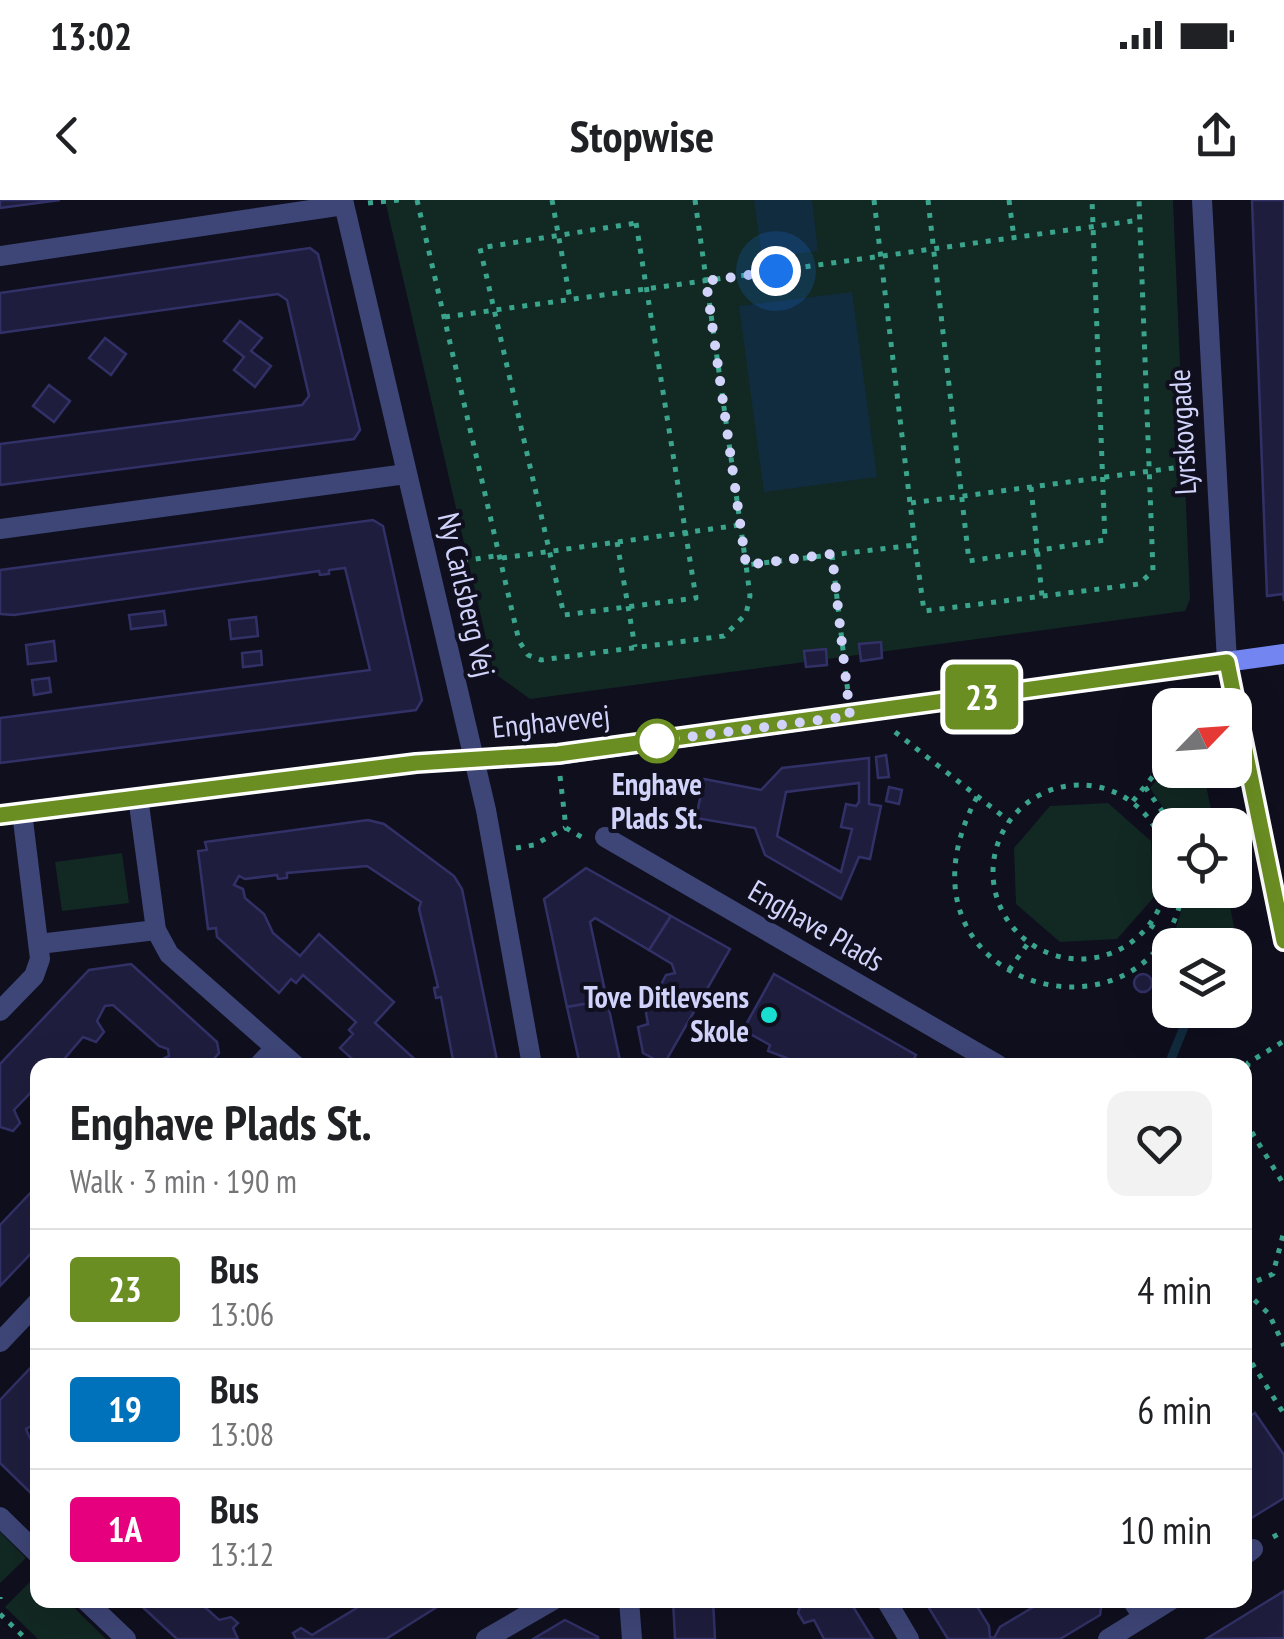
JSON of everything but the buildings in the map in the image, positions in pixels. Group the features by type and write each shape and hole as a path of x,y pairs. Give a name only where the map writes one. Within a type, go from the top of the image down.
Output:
{"street":[{"name":"Lyrskovgade","path":"1202,200 1227,662"},
{"path":"0,256 343,202"},
{"name":"Ny Carlsberg Vej","path":"343,202 474,760 531,1058"},
{"path":"0,529 406,474"},
{"name":"Enghavevej","path":"0,815 474,760 558,754 1284,654"},
{"path":"1227,662 1284,941"},
{"path":"138,797 156,930 169,954 287,1058"},
{"path":"0,1011 34,976 39,944 22,812"},
{"name":"Enghave Plads","path":"605,838 986,1058"},
{"path":"39,944 156,930"},
{"path":"266,1058 276,1048"},
{"path":"0,1342 30,1310"},
{"path":"0,1517 30,1546"},
{"path":"93,1608 126,1639"},
{"path":"486,1639 539,1608"},
{"path":"630,1608 632,1639"},
{"path":"891,1608 910,1639"},
{"path":"1108,1639 1137,1609"}],"path":[{"path":"343,202 400,200"},
{"path":"417,200 520,642 528,655 541,660 724,636 746,614 750,596 694,200"},
{"path":"552,200 570,299"},
{"path":"874,200 924,610 1140,584 1153,572 1139,200"},
{"path":"928,200 968,561 1105,540 1092,200"},
{"path":"1009,200 1014,238"},
{"path":"446,318 1140,220"},
{"path":"636,223 696,598 564,615 480,248 557,235 636,223"},
{"path":"911,502 1214,463"},
{"path":"1031,487 1042,596"},
{"path":"429,566 740,525"},
{"path":"617,542 635,648"},
{"path":"746,565 916,545"},
{"path":"832,554 860,714 1009,821"},
{"path":"558,754 566,828"},
{"path":"1132,802 1152,776"},
{"path":"1098,786 1132,802 1154,825 1168,864 1162,905 1150,925 1126,946 1093,958 1068,958 1028,942 1010,924 993,880 998,842 1009,821 1040,793 1058,787 1098,786"},
{"path":"1144,786 1160,808"},
{"path":"977,797 958,836 952,886 968,932 1009,970 1056,987 1093,985 1135,970 1152,956"},
{"path":"566,828 598,848 605,838"},
{"path":"493,852 534,845 566,828"},
{"path":"1150,925 1155,928"},
{"path":"1009,970 1028,942"},
{"path":"1252,1061 1284,1041"},
{"path":"1252,1132 1284,1184"},
{"path":"1252,1284 1273,1274 1283,1233"},
{"path":"1252,1296 1269,1314 1284,1346"},
{"path":"1252,1363 1284,1414"},
{"path":"0,1614 26,1639"}],"green space":[{"path":"385,200 1173,200 1190,599 1185,611 530,699 494,673"},
{"path":"1150,788 1207,788 1211,808 1164,808"},
{"path":"1108,803 1151,841 1152,899 1117,939 1060,942 1016,904 1014,848 1050,806"},
{"path":"122,853 129,903 62,911 55,862"},
{"path":"1182,908 1230,908 1234,928 1176,928"},
{"path":"0,1532 26,1558 0,1583"},
{"path":"30,1582 30,1608 74,1608 106,1639 38,1639 5,1607"}],"water":[{"path":"754,200 812,200 818,251 762,258"},
{"path":"852,292 877,477 764,492 739,306"}],"waterway":[{"path":"1171,1058 1184,1028"}],"bus line":[{"name":"23","path":"0,815 416,763 558,754 1227,662 1284,941"}],"place":[{"name":"Enghave Plads St.","path":"657,741"},
{"name":"Tove Ditlevsens Skole","path":"769,1015"}],"route":[{"path":"657,741 850,716 832,554 746,565 706,281 776,271"}]}
